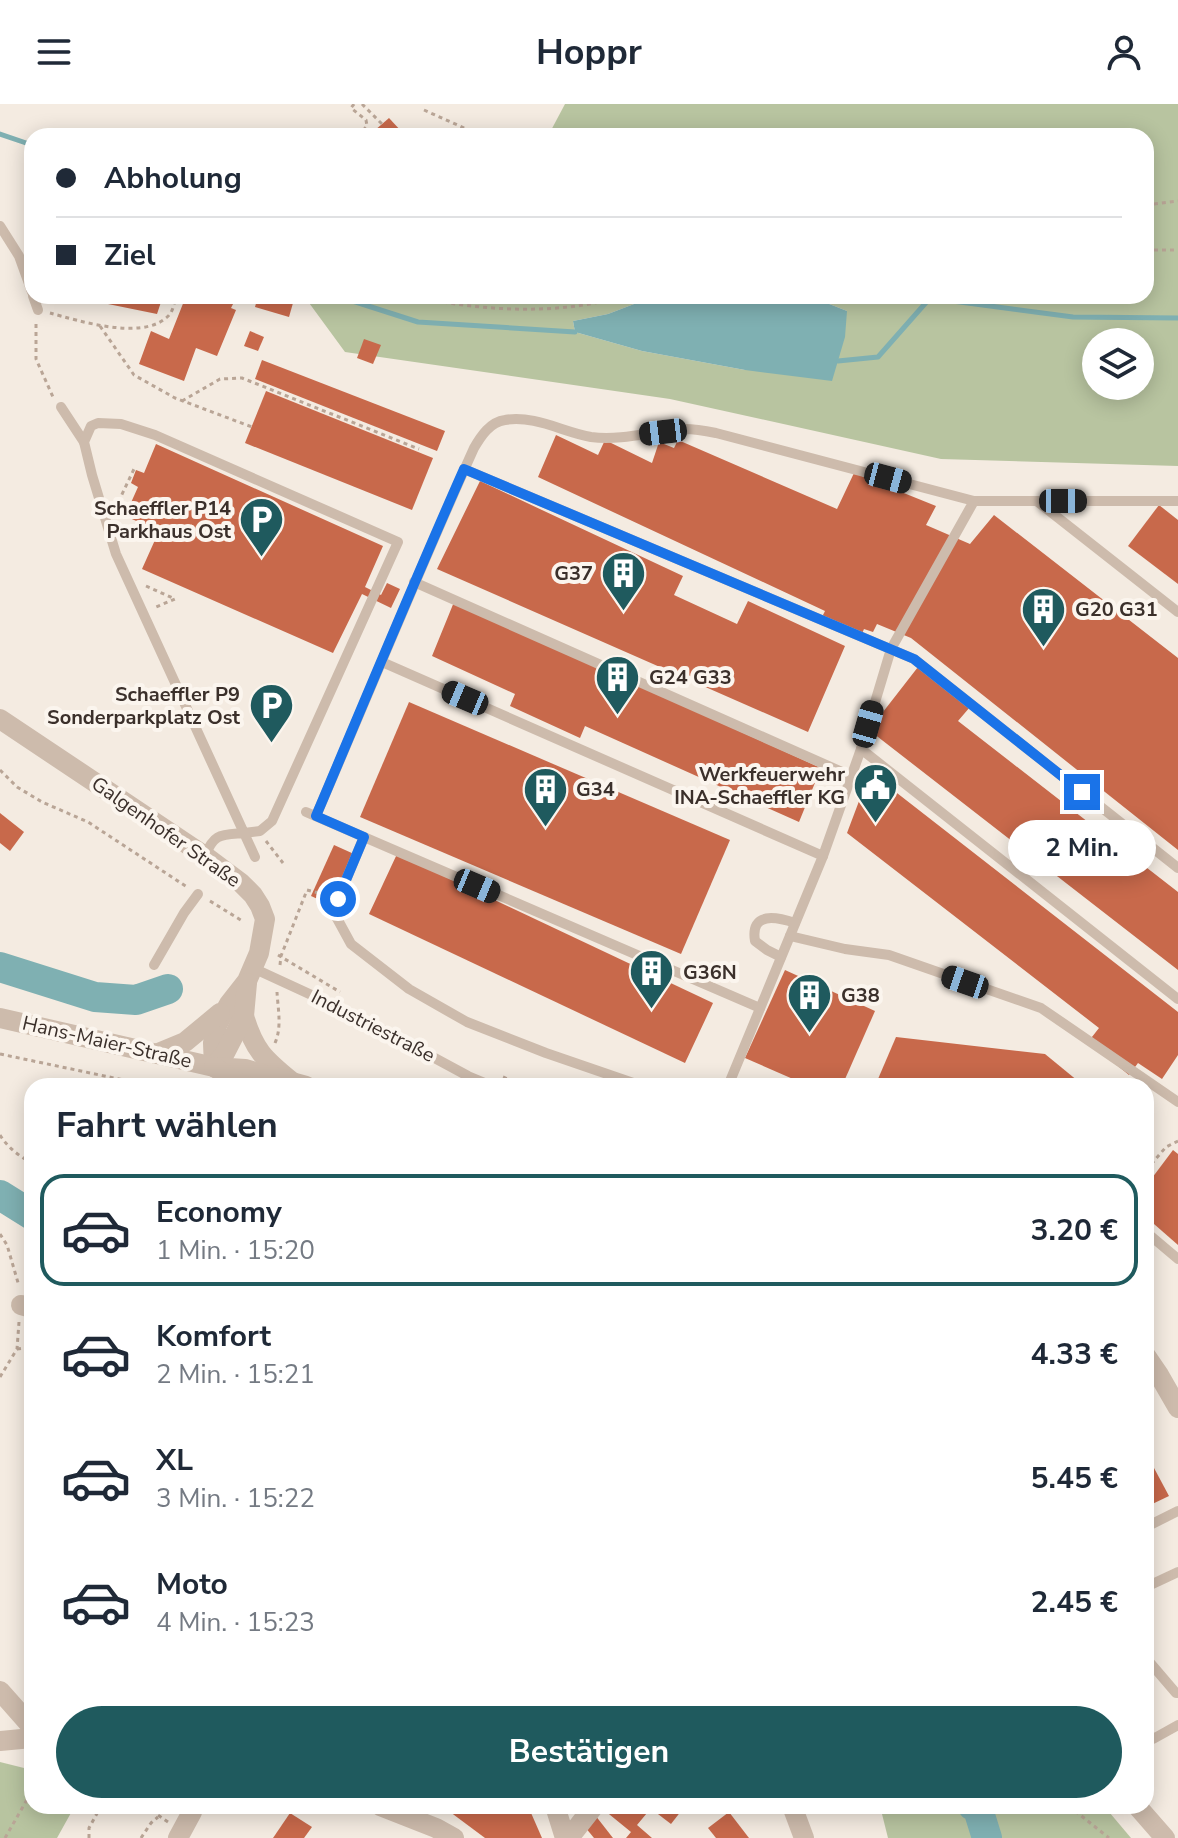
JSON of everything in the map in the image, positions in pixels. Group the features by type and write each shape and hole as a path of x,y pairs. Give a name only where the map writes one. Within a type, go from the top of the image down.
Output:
{"street":[{"name":"Galgenhofer Straße","path":"0,719 205,856 241,883 260,906 265,927 259,953 236,1010 215,1034 214,1067"},
{"name":"Galgenhofer Straße","path":"156,1054 185,1042 236,1010"},
{"path":"236,1010 265,1060 291,1078"},
{"name":"Hans-Maier-Straße","path":"0,1018 214,1067 245,1069 279,1078"},
{"name":"Hans-Maier-Straße","path":"214,1067 231,1078"},
{"path":"1154,1368 1178,1408"},
{"path":"0,1691 24,1718"},
{"path":"0,1741 24,1739"},
{"path":"174,1830 190,1814"},
{"path":"402,1814 454,1838"},
{"path":"558,1814 567,1838 587,1814"},
{"path":"795,1814 804,1838"},
{"path":"1144,1814 1165,1838"}],"lane":[{"path":"0,226 24,270"},
{"path":"36,304 38,310"},
{"path":"61,407 84,442 116,554 125,575 255,857"},
{"path":"760,1008 311,814 382,662 464,469 483,433 504,420 540,422 593,437 689,429 716,433 974,501 1178,501"},
{"path":"84,442 91,426 98,423 121,424 138,429 398,542 275,815 268,826 260,831 219,835 205,856"},
{"path":"464,469 914,659 1178,868"},
{"path":"731,1078 823,856 861,749 891,649 974,501"},
{"path":"1038,501 1178,612"},
{"path":"1166,501 1178,511"},
{"path":"414,582 851,776"},
{"path":"382,662 823,856"},
{"path":"861,749 1178,999"},
{"path":"364,837 333,911 351,944 409,989 467,1022 619,1078"},
{"path":"154,965 198,894"},
{"path":"781,957 755,941 757,926 768,917 795,923"},
{"path":"790,936 845,949 889,955 1041,1008 1143,1078"},
{"name":"Industriestraße","path":"250,975 278,979 355,1015 473,1078"},
{"path":"1154,1086 1178,1102"},
{"path":"1154,1239 1178,1259"},
{"path":"1154,1523 1178,1511"},
{"path":"1154,1583 1178,1572"},
{"path":"1154,1667 1178,1693"},
{"path":"1154,1738 1178,1725"}],"path":[{"path":"354,104 351,108 366,120 365,128"},
{"path":"362,104 382,124"},
{"path":"424,110 464,128"},
{"path":"1154,204 1178,201"},
{"path":"1154,250 1178,250"},
{"path":"61,407 51,395 36,359 38,310 120,328 158,323 168,317 174,304"},
{"path":"462,304 518,308 580,304"},
{"path":"100,326 134,375 182,401 252,427"},
{"path":"182,401 220,379 242,378 419,449"},
{"path":"108,526 134,469"},
{"path":"125,575 175,599 156,607"},
{"path":"0,770 17,787 42,802 88,822 240,919"},
{"path":"273,1046 280,1024 276,993 281,956 307,890 314,891"},
{"path":"0,1054 114,1078"},
{"path":"0,1135 24,1158"},
{"path":"1154,1161 1166,1147 1178,1141"},
{"path":"17,1349 24,1348"},
{"path":"5,1838 24,1805"},
{"path":"89,1838 89,1828 97,1814"},
{"path":"154,1814 174,1830"},
{"path":"1079,1814 1109,1838"},
{"path":"141,1838 158,1817"}],"green space":[{"path":"565,104 1178,104 1178,466 941,459 670,399 345,352 310,304 634,304 608,314 573,321 575,332 642,351 745,370 847,311 829,304 1154,304 1154,128 552,128"},
{"path":"0,1762 24,1768 24,1814 70,1814 57,1838 0,1838"},
{"path":"882,1814 1111,1814 1131,1838 888,1838"}],"water":[{"path":"634,304 829,304 847,311 845,337 832,381 745,370 642,351 575,332 573,321 608,314"}],"building":[{"path":"389,118 398,128 377,128"},
{"path":"108,304 160,304 157,314"},
{"path":"183,304 233,304 231,308 236,310 217,356 196,348 184,381 139,364 151,331 169,339"},
{"path":"256,304 293,304 289,317 255,307"},
{"path":"250,331 264,337 258,351 244,346"},
{"path":"364,339 381,345 373,364 357,358"},
{"path":"262,360 445,431 437,451 255,379"},
{"path":"266,391 433,458 412,510 245,443"},
{"name":"G20 G31","path":"556,435 598,455 605,440 652,463 659,442 674,448 678,440 837,509 854,473 936,506 926,525 970,544 994,515 1178,658 1178,850 911,638 877,624 873,632 864,629 860,638 821,619 825,611 538,477"},
{"name":"Schaeffler P14 Parkhaus Ost","path":"156,444 383,546 365,587 381,595 387,583 400,589 391,608 362,594 333,653 142,569 159,531 125,516 138,487 131,483 136,470 144,473"},
{"name":"G37","path":"480,481 683,576 674,595 737,624 748,601 845,646 808,732 437,569"},
{"path":"1159,505 1178,520 1178,584 1128,546"},
{"name":"G24 G33","path":"454,602 821,768 799,822 585,726 580,738 510,706 515,694 432,656"},
{"path":"918,667 970,707 958,721 1178,892 1178,970 869,730"},
{"name":"G34","path":"409,702 730,840 681,954 360,817"},
{"path":"870,772 1178,1012 1178,1055 1162,1079 1138,1063 1129,1075 1088,1042 1099,1028 847,833"},
{"path":"0,813 24,832 10,851 0,843"},
{"path":"334,845 354,854 331,905 311,896"},
{"path":"397,854 713,1003 685,1063 369,914"},
{"name":"G38","path":"785,970 875,1011 846,1078 791,1078 745,1058"},
{"path":"896,1037 1045,1054 1074,1078 878,1078"},
{"path":"1173,1150 1178,1154 1178,1245 1154,1224 1154,1175"},
{"path":"1154,1468 1169,1496 1154,1503"},
{"path":"289,1814 312,1827 304,1838 273,1838"},
{"path":"453,1814 532,1814 542,1838 485,1838"},
{"path":"609,1814 646,1814 637,1825 652,1838 626,1838 631,1832"},
{"path":"658,1814 679,1814 671,1824"},
{"path":"731,1814 749,1838 716,1838 708,1828"},
{"path":"595,1815 613,1838 594,1838 585,1827"}],"waterway":[{"path":"0,134 24,142"},
{"path":"362,304 418,322 575,332"},
{"path":"838,361 878,357 925,304"},
{"path":"975,304 1073,317 1178,318"},
{"path":"0,967 95,997 136,1000 168,989"},
{"path":"0,1195 24,1210"},
{"path":"980,1814 987,1838"}],"place":[{"name":"Schaeffler P14 Parkhaus Ost","path":"262,559"},
{"name":"G37","path":"624,612"},
{"name":"G20 G31","path":"1044,648"},
{"name":"G24 G33","path":"618,716"},
{"name":"Schaeffler P9 Sonderparkplatz Ost","path":"271,744"},
{"name":"Werkfeuerwehr INA-Schaeffler KG","path":"876,825"},
{"name":"G34","path":"545,828"},
{"name":"G36N","path":"652,1011"},
{"name":"G38","path":"810,1034"}],"route":[{"path":"338,899 364,837 316,816 464,469 914,659 1082,792"}]}
